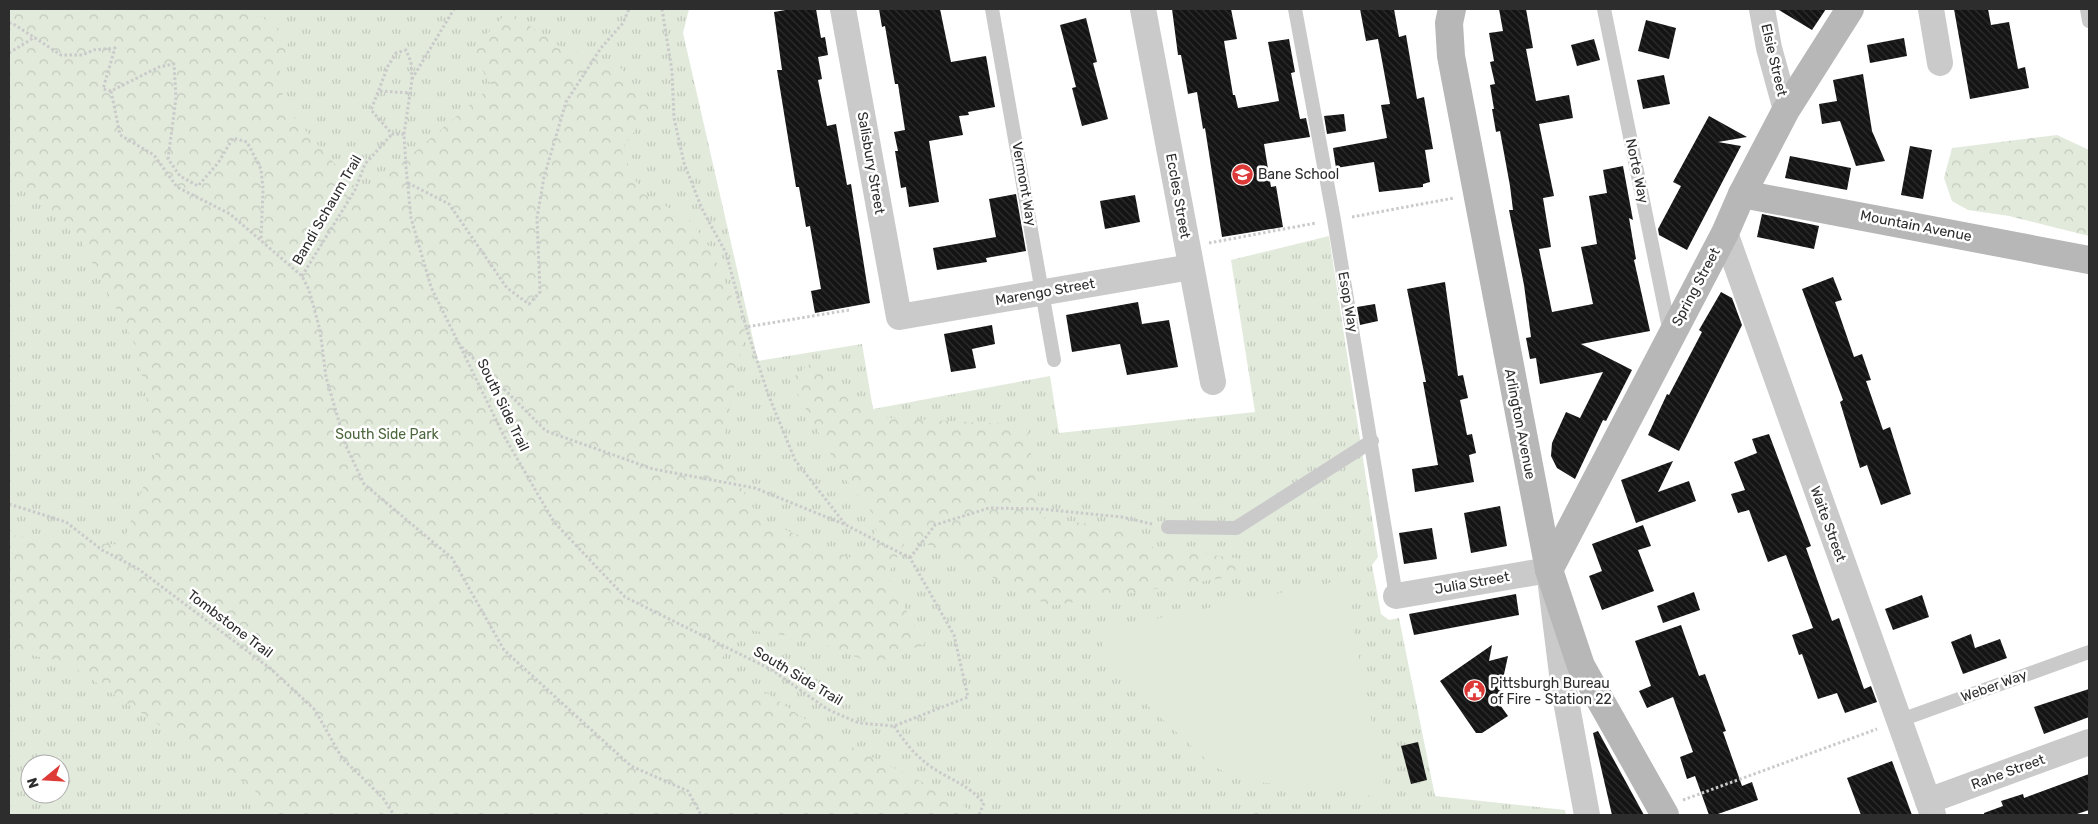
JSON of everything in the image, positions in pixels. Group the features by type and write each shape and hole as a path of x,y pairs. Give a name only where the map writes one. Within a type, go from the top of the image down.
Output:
{"street":[{"name":"Salisbury Street","path":"843,9 899,317"},
{"name":"Eccles Street","path":"1143,9 1213,382"},
{"name":"Arlington Avenue","path":"1452,9 1449,23 1451,56 1549,570 1581,666 1663,811"},
{"name":"Elsie Street","path":"1762,9 1769,48 1786,110"},
{"name":"Spring Street","path":"1549,570 1725,233 1742,194 1786,110 1850,9"},
{"path":"1931,9 1940,63"},
{"name":"Mountain Avenue","path":"1742,194 2089,260"},
{"name":"Waite Street","path":"1725,233 1930,808"},
{"name":"Marengo Street","path":"899,317 1191,267"},
{"name":"Julia Street","path":"1396,596 1549,570"},
{"path":"1549,570 1564,690 1587,815"},
{"name":"Rahe Street","path":"1930,808 2089,742"}],"lane":[{"name":"Vermont Way","path":"992,9 1054,360"},
{"name":"Esop Way","path":"1295,9 1334,220 1372,441 1396,596"},
{"name":"Norte Way","path":"1604,9 1671,334"},
{"path":"2087,9 2089,21"},
{"path":"1168,527 1236,528 1372,441"},
{"name":"Weber Way","path":"1898,721 2089,652"}],"path":[{"path":"412,80 454,9"},
{"path":"407,182 449,204 507,288 529,304 540,292 537,218 544,177 566,102 601,48 623,23 629,9"},
{"path":"662,9 672,71 674,118 684,163 702,209 726,253 746,327 768,394 795,460 846,525"},
{"path":"9,23 35,37 61,55 82,55 94,50 114,48 103,89 111,91 159,67 174,64 176,98 168,159 180,176 198,186 218,163 233,138 248,142 260,169 263,189 261,242"},
{"path":"9,53 35,37"},
{"name":"South Side Trail","path":"392,134 371,110 380,91 388,66 396,53 406,50 412,62 412,80 404,134 407,182 411,218 431,287 504,436 554,522 625,597 772,670 827,709 859,723 894,726 968,696 954,635 910,558 846,525 754,488 653,469 546,431 462,348"},
{"path":"111,91 120,134 154,155 178,187 230,214 302,276 309,290 320,330 326,377 346,446 364,484 452,558 504,650 580,722 631,766 688,791 701,815"},
{"path":"380,91 410,93"},
{"path":"392,134 404,134"},
{"name":"Bandi Schaum Trail","path":"302,276 355,190 366,164 392,134"},
{"path":"746,327 849,310"},
{"name":"Tombstone Trail","path":"9,504 66,522 102,550 136,568 271,669 315,710 342,758 383,798 394,815"},
{"path":"910,558 935,525 989,508 1041,509 1122,517 1168,527"},
{"path":"1663,811 1898,721"},
{"path":"894,726 911,750 936,770 969,787 984,803 979,815"}],"green space":[{"name":"South Side Park","path":"9,9 689,9 683,33 758,361 862,344 873,409 1050,376 1059,433 1255,412 1231,260 1329,236 1378,557 1372,565 1381,614 1389,620 1399,618 1435,796 1565,810 1566,815 9,815"},
{"name":"South Side Park","path":"9,9 251,9 290,37 280,70 284,106 363,196 492,86 471,52 508,11 559,46 621,68 651,108 621,150 642,193 689,219 711,249 745,328 721,455 760,519 858,561 880,523 842,475 790,380 816,359 872,417 1026,425 1042,518 1122,528 1140,545 1249,560 1235,576 1050,606 909,535 887,576 925,644 873,664 812,639 741,629 720,661 828,735 944,793 977,815 264,815 255,790 66,662 9,651 9,535 122,545 157,450 136,347 81,241 9,171"},
{"path":"2057,135 2089,150 2089,236 2009,216 1968,210 1952,201 1944,178 1952,148"},
{"path":"1334,579 1348,589 1344,599 1347,599 1349,608 1387,799 1319,786 1250,782 1214,767 1145,703 1110,663 1097,631 1314,586 1320,585 1323,588"},
{"path":"1242,811 1286,815 1240,815"}],"building":[{"path":"791,9 816,9 821,38 825,37 828,55 818,57 822,79 818,80 827,126 836,124 847,185 851,184 870,303 815,313 811,291 821,289 810,226 806,227 799,187 796,187 777,70 782,70 774,12"},
{"path":"879,9 940,9 951,62 986,56 995,107 968,112 969,115 959,116 963,135 929,141 939,202 909,207 906,187 901,188 895,151 898,151 894,132 905,130 898,84 895,84 885,26 882,27"},
{"path":"1172,9 1231,9 1237,39 1224,41 1233,95 1235,95 1238,108 1279,101 1268,42 1289,39 1295,72 1291,73 1300,119 1306,118 1310,137 1264,144 1271,187 1276,186 1283,227 1222,237 1205,128 1203,129 1197,92 1188,94 1181,55 1178,55"},
{"path":"1360,9 1394,9 1399,37 1406,35 1417,99 1424,97 1433,149 1425,150 1430,182 1423,184 1423,187 1379,192 1374,162 1336,168 1333,148 1387,138 1381,105 1390,104 1378,39 1366,41"},
{"path":"1499,9 1526,9 1533,48 1526,49 1536,101 1569,95 1573,118 1539,124 1554,196 1543,198 1551,247 1539,249 1552,312 1593,304 1581,247 1597,244 1589,196 1607,193 1603,170 1623,166 1633,220 1629,218 1636,259 1634,260 1650,331 1581,344 1632,370 1606,421 1603,420 1575,479 1557,468 1551,456 1552,443 1566,412 1580,418 1603,372 1540,384 1536,358 1530,359 1526,338 1531,337 1524,285 1509,210 1513,210 1510,186 1500,131 1496,132 1492,109 1494,109 1490,85 1495,84 1490,62 1494,61 1489,33 1503,31"},
{"path":"1777,9 1826,9 1812,30"},
{"path":"1954,9 1988,9 1991,25 2009,22 2018,69 2025,67 2029,88 1970,99"},
{"path":"1086,18 1097,62 1093,63 1108,119 1082,126 1072,88 1076,87 1060,25"},
{"path":"1646,20 1676,28 1669,59 1638,51"},
{"path":"1904,38 1907,56 1870,63 1867,45"},
{"path":"1594,39 1600,60 1577,66 1571,45"},
{"path":"1863,74 1872,131 1885,161 1856,166 1840,121 1822,124 1819,104 1837,101 1833,80"},
{"path":"1664,75 1670,104 1643,109 1637,80"},
{"path":"1344,114 1346,131 1327,134 1324,116"},
{"path":"1709,116 1747,137 1718,142 1741,146 1687,250 1659,235 1658,229 1681,186 1673,182"},
{"path":"1910,146 1932,150 1923,199 1901,195"},
{"path":"1790,156 1851,168 1847,190 1785,178"},
{"path":"1016,194 1026,251 986,258 987,262 937,270 933,248 996,237 989,199"},
{"path":"1135,195 1140,222 1105,229 1100,201"},
{"path":"1762,214 1819,226 1814,249 1757,237"},
{"path":"1833,277 1842,300 1835,302 1854,357 1862,354 1871,380 1866,381 1883,430 1890,427 1911,494 1881,505 1867,465 1860,468 1840,402 1843,400 1802,289"},
{"path":"1445,282 1458,376 1463,375 1468,398 1460,400 1467,435 1472,434 1476,453 1469,455 1474,482 1415,492 1412,469 1438,465 1423,382 1426,382 1407,289"},
{"path":"1721,292 1732,298 1742,325 1679,451 1648,435 1667,394 1669,395 1702,332 1699,330"},
{"path":"1138,302 1142,324 1169,320 1178,367 1127,375 1120,344 1072,352 1066,315"},
{"path":"1375,304 1378,321 1360,325 1357,307"},
{"path":"992,325 995,344 972,349 976,368 951,372 944,334"},
{"path":"1769,434 1811,546 1806,548 1832,621 1839,618 1864,689 1871,686 1877,702 1845,713 1837,693 1818,699 1802,654 1799,655 1792,635 1813,628 1786,555 1768,562 1749,510 1738,513 1731,494 1745,490 1734,462 1757,453 1752,439"},
{"path":"1673,461 1658,492 1689,481 1696,501 1636,523 1621,480"},
{"path":"1500,506 1507,546 1471,553 1464,513"},
{"path":"1643,525 1651,546 1638,550 1654,591 1602,610 1589,576 1602,571 1592,544"},
{"path":"1432,528 1437,559 1404,564 1399,533"},
{"path":"1694,592 1700,610 1663,623 1657,606"},
{"path":"1516,594 1519,615 1414,635 1409,614"},
{"path":"1922,595 1929,617 1893,630 1885,609"},
{"path":"1681,625 1699,676 1705,674 1726,731 1723,732 1742,786 1752,782 1758,800 1715,815 1709,815 1695,776 1687,779 1680,757 1693,752 1673,697 1647,708 1639,691 1651,686 1635,641"},
{"path":"1971,634 1975,648 2000,639 2007,658 1963,674 1951,642"},
{"name":"Pittsburgh Bureau of Fire - Station 22","path":"1492,645 1489,661 1508,656 1498,702 1508,716 1482,733 1476,733 1440,681"},
{"path":"2089,689 2089,717 2044,734 2034,707"},
{"path":"1598,731 1644,815 1612,815 1593,733"},
{"path":"1418,742 1427,780 1411,784 1401,746"},
{"path":"1892,761 1912,815 1861,815 1847,778"},
{"path":"2089,774 2089,810 2074,815 1984,815 1984,813 2003,806 2001,801 2023,794 2024,798"}],"place":[{"name":"Bane School","path":"1242,174"},
{"name":"Pittsburgh Bureau of Fire - Station 22","path":"1474,691"}]}
